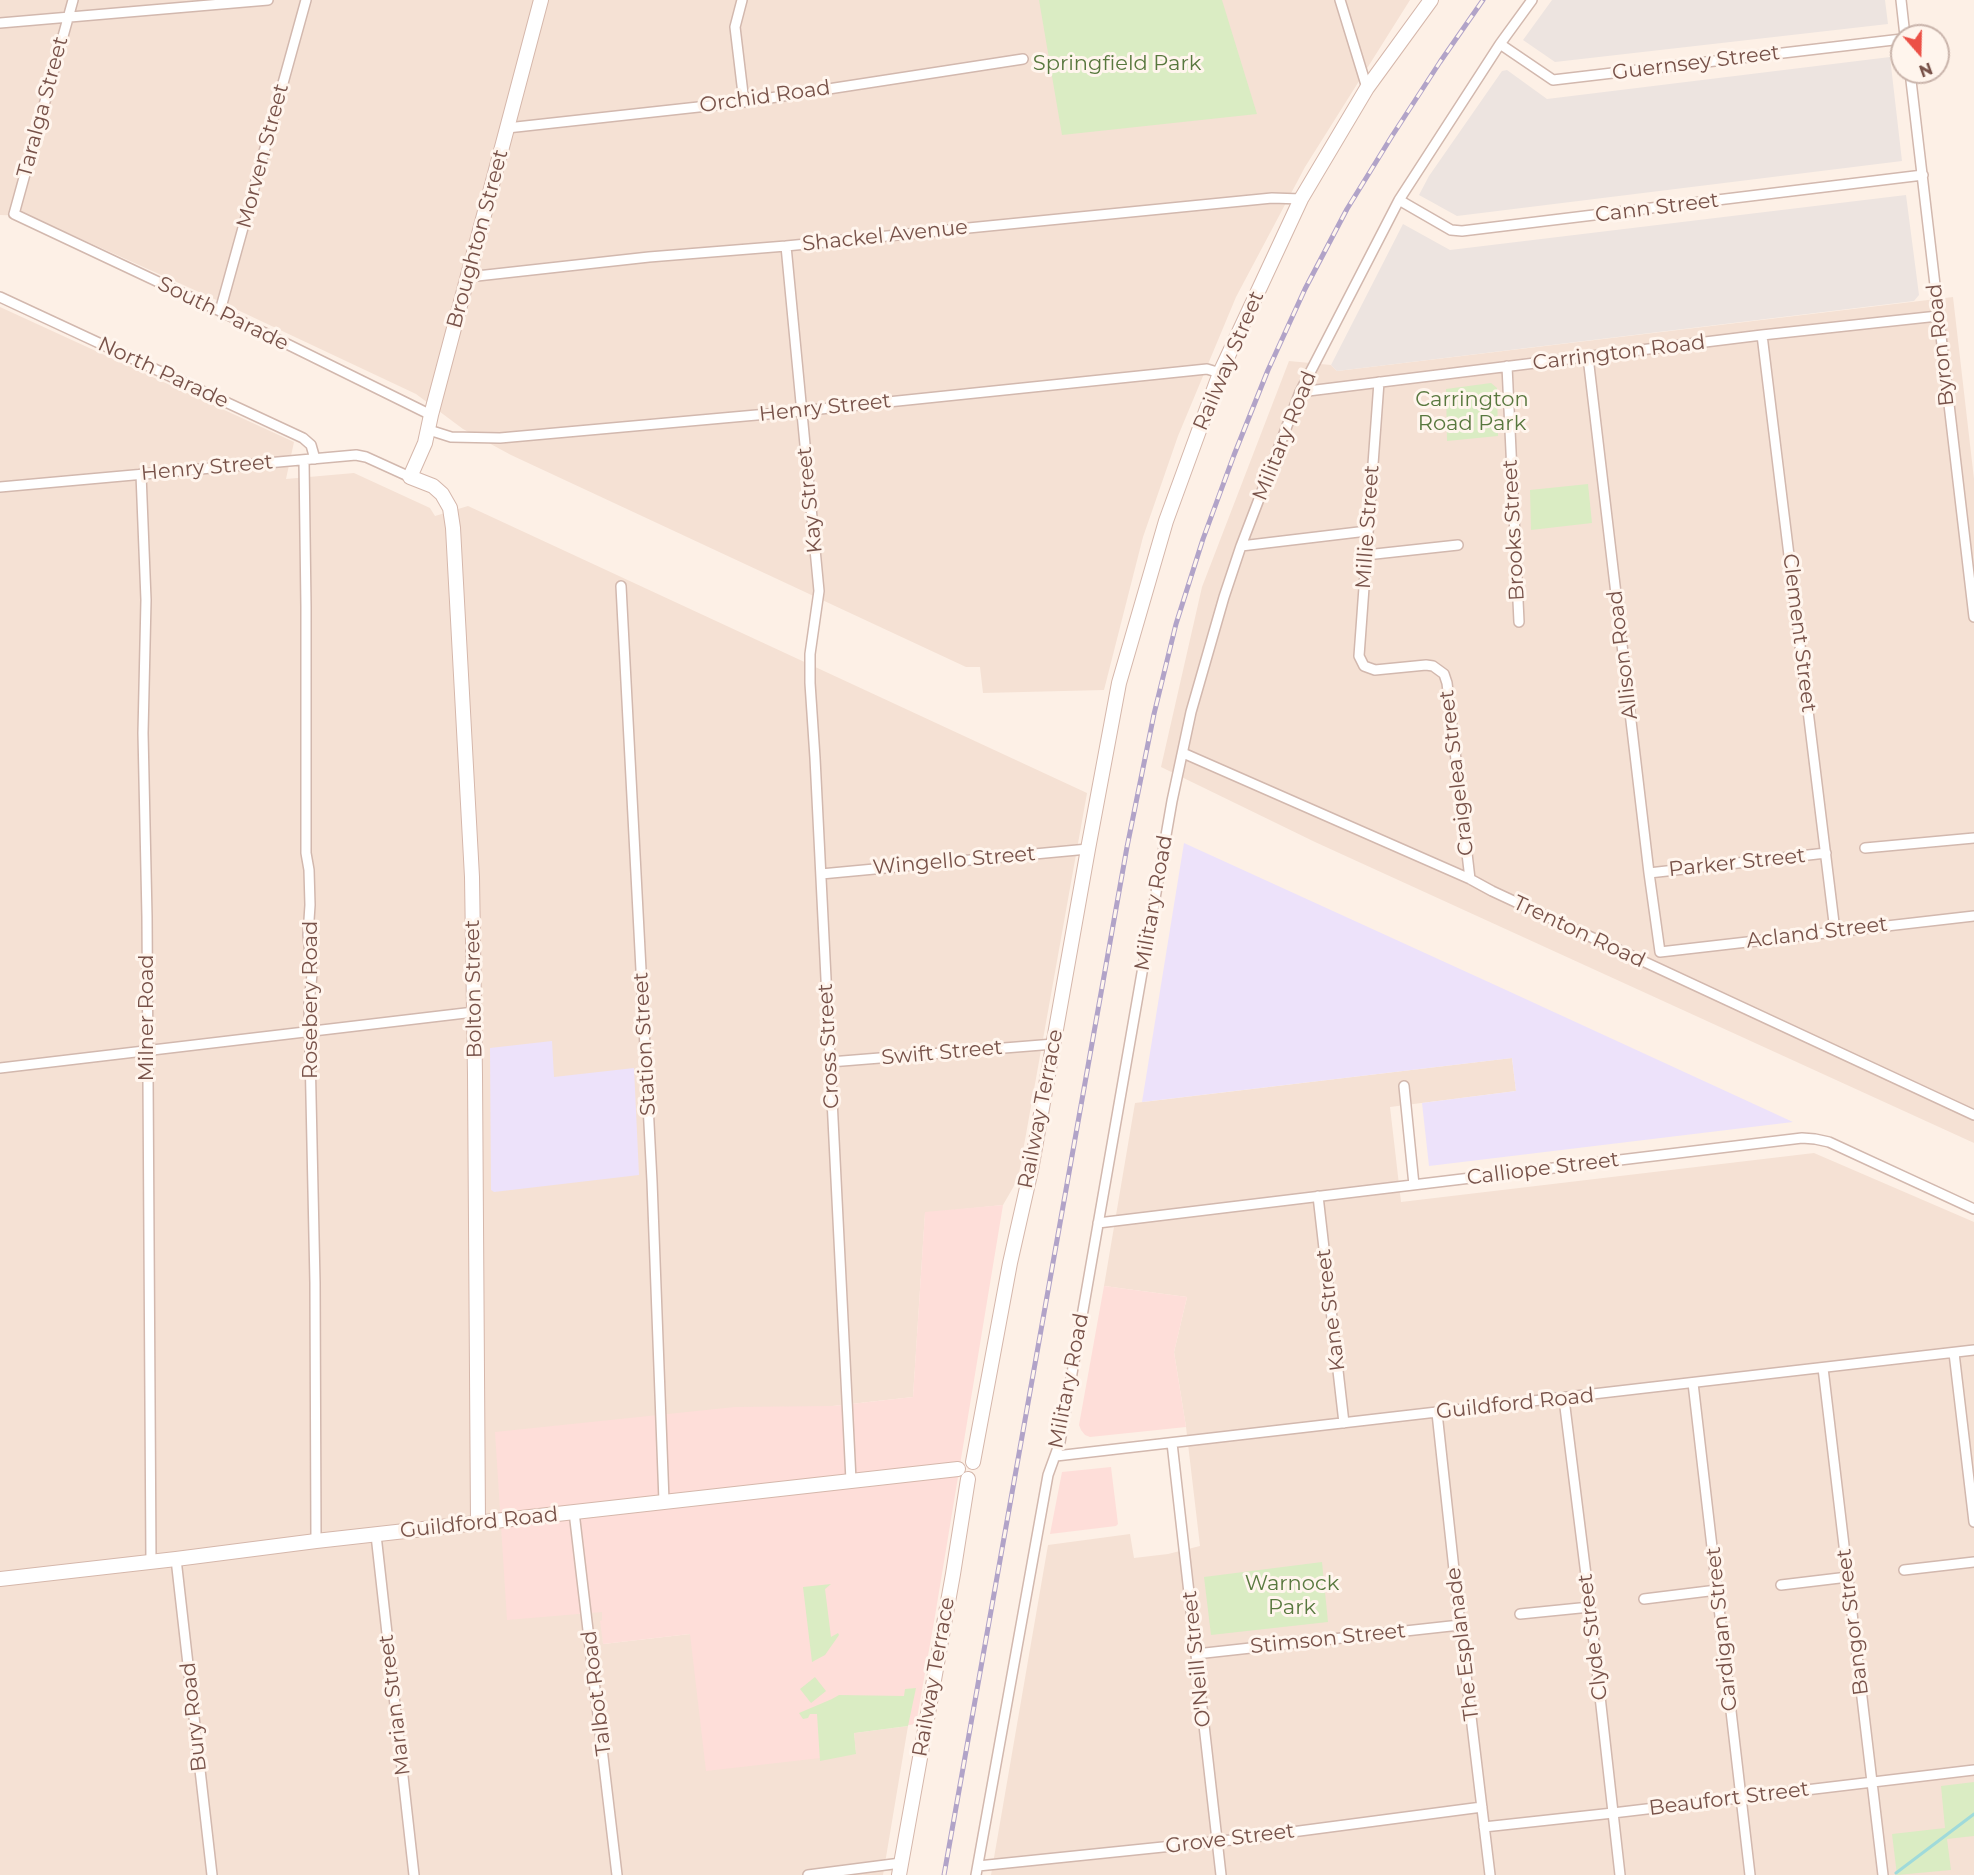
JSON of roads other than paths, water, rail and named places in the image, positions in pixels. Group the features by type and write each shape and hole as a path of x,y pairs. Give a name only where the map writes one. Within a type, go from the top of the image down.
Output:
{"street":[{"name":"Taralga Street","path":"14,214 72,0"},
{"path":"0,23 268,0"},
{"name":"Morven Street","path":"220,311 306,0"},
{"name":"Broughton Street","path":"410,477 427,436 541,0"},
{"path":"742,0 735,27 744,102"},
{"path":"1340,0 1367,88"},
{"name":"Railway Street","path":"1105,756 1119,683 1166,522 1220,373 1301,199 1367,88 1431,0"},
{"name":"Military Road","path":"977,1870 1036,1540 1050,1469 1060,1442 1166,835 1195,700 1224,597 1240,546 1300,392 1399,200 1500,44 1532,0"},
{"path":"1901,0 1904,24"},
{"name":"Guernsey Street","path":"1500,44 1553,80 1890,40"},
{"name":"Orchid Road","path":"507,128 744,102 1023,59"},
{"name":"Byron Road","path":"1912,84 1938,315 1969,537 1974,617"},
{"name":"Cann Street","path":"1399,200 1451,230 1462,231 1923,175"},
{"name":"Shackel Avenue","path":"468,277 650,257 786,246 1272,198 1301,199"},
{"name":"South Parade","path":"14,214 220,311 431,415"},
{"name":"Kay Street","path":"786,246 819,591 817,611"},
{"name":"North Parade","path":"0,297 303,438 311,446 315,459"},
{"name":"Carrington Road","path":"1300,392 1938,315"},
{"name":"Clement Street","path":"1762,335 1835,931"},
{"name":"Allison Road","path":"1588,357 1660,952"},
{"name":"Brooks Street","path":"1507,366 1519,622"},
{"name":"Henry Street","path":"427,436 500,438 801,411 1208,369 1220,373"},
{"name":"Millie Street","path":"1368,668 1361,661 1358,650 1379,382"},
{"name":"Henry Street","path":"0,487 356,455 366,457 410,477"},
{"name":"Rosebery Road","path":"304,460 306,853 309,870 308,934 312,974 309,1005 315,1283 316,1541"},
{"name":"Milner Road","path":"141,474 146,600 143,733 147,917 151,1562"},
{"name":"Bolton Street","path":"410,477 433,486 442,494 450,508 453,528 472,877 478,1523"},
{"path":"1240,546 1367,531"},
{"path":"1366,555 1458,545"},
{"name":"Station Street","path":"621,586 652,1181 664,1501"},
{"name":"Cross Street","path":"817,611 810,654 810,683 851,1480"},
{"name":"Craigelea Street","path":"1368,668 1382,670 1426,665 1433,666 1444,674 1447,683 1470,879"},
{"name":"Trenton Road","path":"1183,753 1470,879 1651,966 1974,1115"},
{"name":"Railway Terrace","path":"973,1462 1054,1044 1105,756"},
{"path":"1865,848 1974,838"},
{"name":"Wingello Street","path":"821,874 1088,849"},
{"name":"Parker Street","path":"1649,873 1826,853"},
{"name":"Acland Street","path":"1660,952 1974,916"},
{"path":"1651,966 1660,952"},
{"path":"0,1068 474,1012"},
{"name":"Swift Street","path":"830,1062 1054,1044"},
{"path":"1404,1086 1413,1185"},
{"name":"Calliope Street","path":"1098,1223 1808,1138 1829,1142 1974,1209"},
{"name":"Kane Street","path":"1317,1196 1344,1423"},
{"name":"Guildford Road","path":"1056,1456 1974,1350"},
{"path":"1954,1353 1974,1522"},
{"name":"Bangor Street","path":"1823,1368 1883,1875"},
{"name":"Cardigan Street","path":"1694,1383 1750,1875"},
{"name":"Clyde Street","path":"1564,1399 1620,1875"},
{"name":"The Esplanade","path":"1437,1413 1490,1875"},
{"name":"O'Neill Street","path":"1172,1443 1221,1875"},
{"path":"963,1461 973,1462 977,1473 968,1479 961,1477 958,1469 963,1461"},
{"name":"Guildford Road","path":"0,1579 958,1469"},
{"name":"Railway Terrace","path":"900,1869 956,1560 968,1479"},
{"name":"Talbot Road","path":"574,1512 617,1875"},
{"name":"Marian Street","path":"376,1535 414,1875"},
{"name":"Bury Road","path":"176,1559 212,1875"},
{"path":"1904,1570 1974,1562"},
{"path":"1781,1584 1848,1577"},
{"path":"1644,1599 1717,1590"},
{"path":"1520,1614 1590,1607"},
{"name":"Stimson Street","path":"1197,1654 1460,1625"},
{"name":"Beaufort Street","path":"1484,1827 1974,1770"},
{"name":"Grove Street","path":"977,1870 1217,1842 1482,1807"},
{"path":"808,1875 900,1869"}],"waterway":[{"path":"1896,1873 1974,1814"}],"railway":[{"path":"944,1875 1127,847 1154,714 1176,624 1203,539 1234,455 1268,370 1305,289 1347,209 1440,62 1483,0"}],"park label":[{"name":"Springfield Park","path":"1117,64"},
{"name":"Carrington Road Park","path":"1472,412"},
{"name":"Warnock Park","path":"1292,1596"}]}
